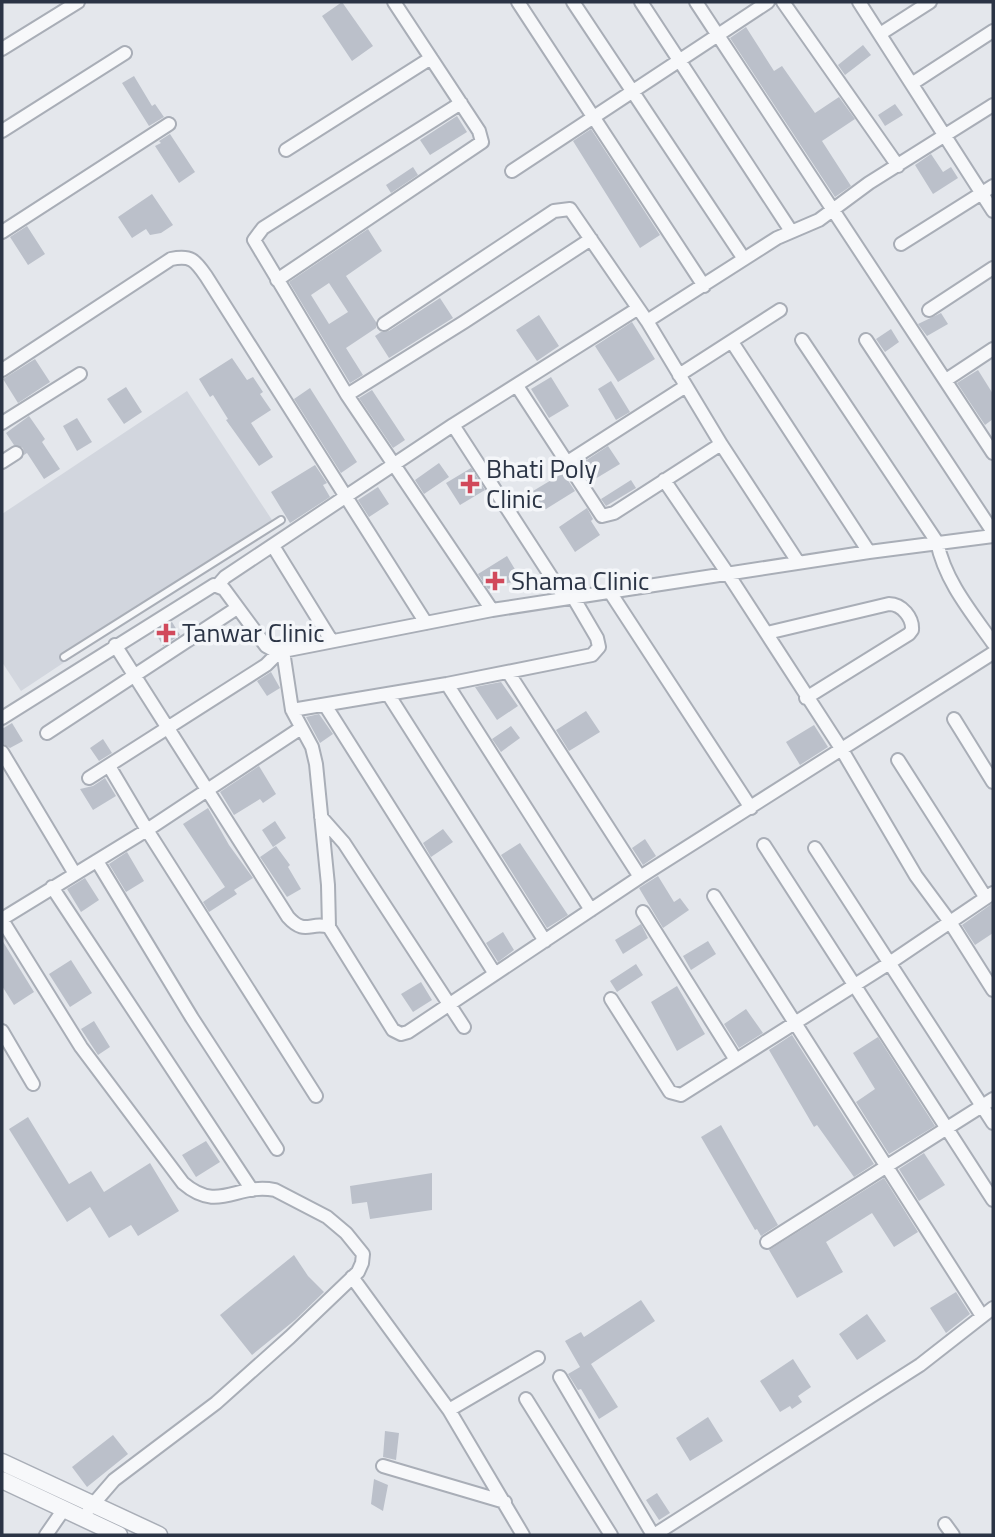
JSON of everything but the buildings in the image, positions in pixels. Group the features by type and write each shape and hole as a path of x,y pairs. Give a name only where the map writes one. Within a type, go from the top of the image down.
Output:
{"street":[{"path":"4,42 64,6 78,2"},
{"path":"277,280 482,142 482,135 394,2"},
{"path":"519,2 704,286"},
{"path":"573,2 744,259"},
{"path":"641,2 791,231"},
{"path":"696,2 946,380 988,434 993,453"},
{"path":"512,172 768,2"},
{"path":"783,2 898,166"},
{"path":"859,2 947,135 988,190 993,211"},
{"path":"880,34 930,2"},
{"path":"913,83 993,31"},
{"path":"2,131 125,53"},
{"path":"286,149 430,58"},
{"path":"461,103 318,192 258,232 254,240 392,465 492,610"},
{"path":"647,321 791,231 809,225 869,183 993,104"},
{"path":"2,232 169,124"},
{"path":"901,244 988,190"},
{"path":"384,324 559,209 570,209 647,321 682,381 798,562"},
{"path":"347,395 464,323 591,239"},
{"path":"2,370 171,259 183,256 192,259 206,276 426,623"},
{"path":"929,310 993,268"},
{"path":"2,718 204,589 218,585 227,575 392,465 637,309"},
{"path":"566,463 780,310"},
{"path":"89,778 265,665 279,651 492,610 993,534 866,340"},
{"path":"802,341 937,542 955,589 993,643"},
{"path":"732,342 869,552"},
{"path":"946,380 993,349"},
{"path":"2,423 80,374"},
{"path":"517,386 601,516 614,513 721,443"},
{"path":"292,710 447,684 588,656 599,648 597,638 453,425"},
{"path":"2,462 16,453"},
{"path":"664,480 842,750 916,876 950,922 993,990"},
{"path":"272,546 331,640"},
{"path":"218,585 224,589 262,641 279,651 292,710 315,755 328,885 329,927 397,1032 408,1032 640,877 993,653"},
{"path":"610,592 751,808"},
{"path":"767,634 889,604 901,607 912,622 912,631 909,634 806,698"},
{"path":"47,733 237,608"},
{"path":"115,646 288,917 300,927 329,927"},
{"path":"508,672 640,877"},
{"path":"447,684 591,910"},
{"path":"388,694 545,941"},
{"path":"325,705 495,974"},
{"path":"954,719 993,782"},
{"path":"87,1511 114,1480 237,1385 352,1278 362,1263 363,1254 356,1243 327,1217 287,1195 265,1188 209,1198 200,1196 183,1183 81,1047 2,920 301,728"},
{"path":"2,752 75,874"},
{"path":"611,999 673,1095 686,1093 793,1022 888,964 990,895 898,760"},
{"path":"109,766 146,830 316,1097"},
{"path":"321,817 344,844 464,1027"},
{"path":"764,845 993,1200"},
{"path":"815,848 888,964 988,1102 993,1123"},
{"path":"97,861 192,1018 277,1149"},
{"path":"52,887 252,1189"},
{"path":"560,1377 653,1535 666,1532 920,1365 988,1312 887,1165 714,896"},
{"path":"643,912 736,1060"},
{"path":"2,1031 33,1084"},
{"path":"767,1242 988,1102"},
{"path":"352,1278 449,1410 523,1535"},
{"path":"449,1410 538,1359"},
{"path":"526,1399 611,1535"},
{"path":"2,1462 63,1489 119,1535"},
{"path":"383,1466 505,1502"},
{"path":"2,1480 64,1509 87,1511 159,1535"},
{"path":"46,1535 64,1509"},
{"path":"945,1524 953,1535"}],"lane":[{"path":"64,657 281,520"},
{"path":"218,560 227,575"}],"shaded area":[{"path":"187,391 274,523 21,691 2,662 2,514"}],"place":[{"name":"Bhati Poly Clinic","path":"470,484"},
{"name":"Shama Clinic","path":"495,581"},
{"name":"Tanwar Clinic","path":"166,633"}]}
